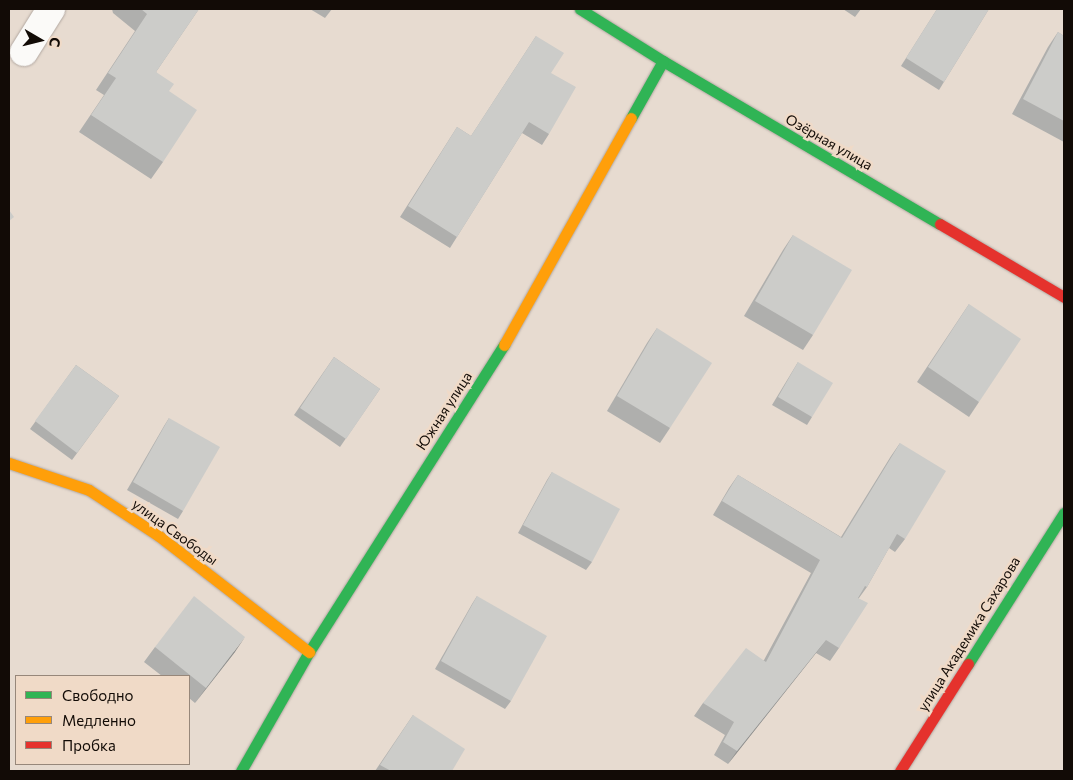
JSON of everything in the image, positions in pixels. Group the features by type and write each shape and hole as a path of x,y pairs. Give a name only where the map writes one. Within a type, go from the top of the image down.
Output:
{"street":[{"path":"24,52 51,9"},
{"name":"Озёрная улица","path":"580,9 663,62 1064,297"},
{"name":"Южная улица","path":"241,771 309,652 492,364 663,62"},
{"name":"улица Свободы","path":"9,463 88,490 158,536 309,652"},
{"name":"улица Академика Сахарова","path":"900,771 1064,513"}],"building":[{"path":"141,9 199,9 156,72 174,84 169,91 197,110 163,162 91,115 116,78 108,73 147,14"},
{"path":"937,9 989,9 944,82 906,58"},
{"path":"1058,32 1064,36 1064,121 1023,99"},
{"path":"536,36 564,53 551,73 576,87 549,134 529,122 457,237 408,206 457,127 471,136"},
{"path":"9,210 14,217 9,221"},
{"path":"793,235 852,270 813,335 755,301"},
{"path":"969,304 1021,339 979,402 928,367"},
{"path":"657,328 712,363 670,428 617,396"},
{"path":"334,357 380,389 346,439 300,408"},
{"path":"798,362 833,383 812,417 778,397"},
{"path":"76,365 119,396 77,453 35,421"},
{"path":"169,418 220,447 183,511 133,482"},
{"path":"900,443 946,471 905,539 897,534 867,587 865,586 858,598 868,603 839,648 826,640 737,751 723,742 734,722 703,703 746,648 766,662 820,560 722,501 738,475 842,538"},
{"path":"552,472 620,509 592,562 523,525"},
{"path":"194,596 245,637 206,688 155,647"},
{"path":"477,596 547,636 511,701 441,661"},
{"path":"413,715 465,749 452,771 391,771 380,765"}],"traffic: fast":[{"path":"580,9 663,61 940,224"},
{"path":"631,118 663,61"},
{"path":"241,771 309,652 504,345"},
{"path":"968,664 1064,513"}],"traffic: slow":[{"path":"504,345 631,118"},
{"path":"9,463 89,490 159,536 309,652"}],"traffic: jam":[{"path":"940,224 1064,297"},
{"path":"900,771 968,664"}]}
